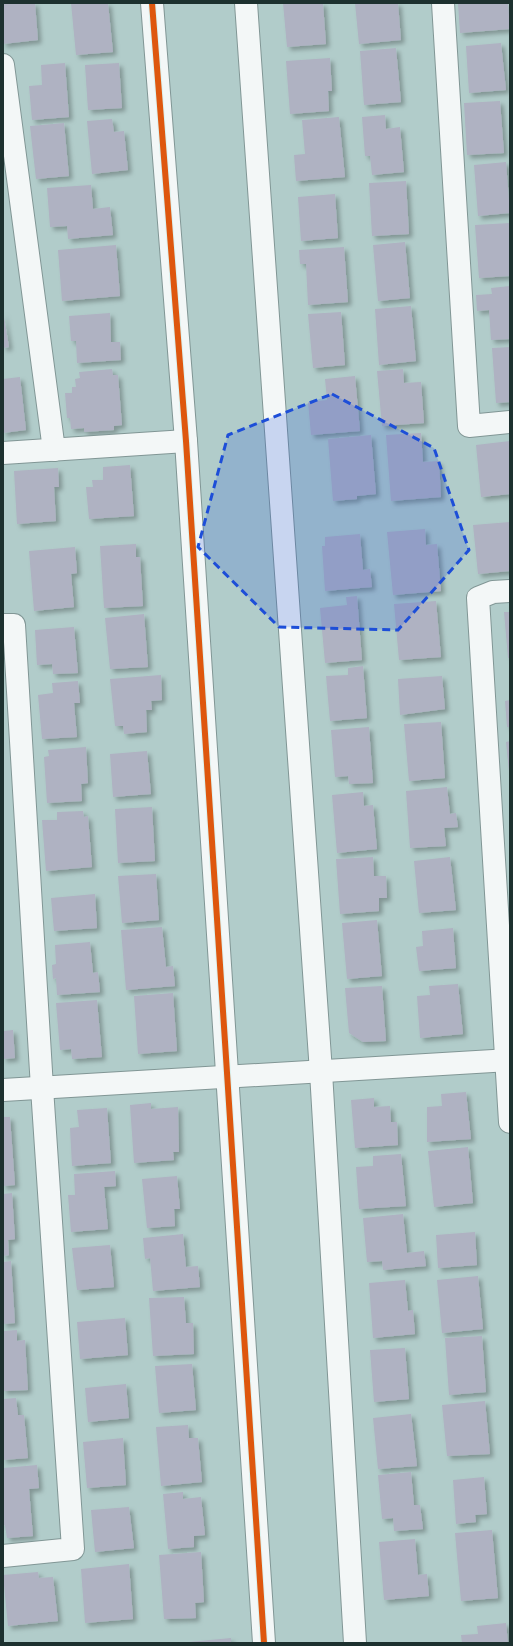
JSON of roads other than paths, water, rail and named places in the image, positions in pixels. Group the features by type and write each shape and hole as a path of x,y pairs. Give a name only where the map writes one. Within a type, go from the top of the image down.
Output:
{"street":[{"path":"152,3 186,441 264,1643"},
{"path":"246,3 321,1072 355,1643"},
{"path":"443,3 469,426 510,422"},
{"path":"3,65 54,450"},
{"path":"3,453 186,441"},
{"path":"510,591 493,592 478,598 508,1060 510,1122"},
{"path":"3,625 14,625 42,1088 73,1549 3,1556"},
{"path":"3,1090 508,1060"}]}
